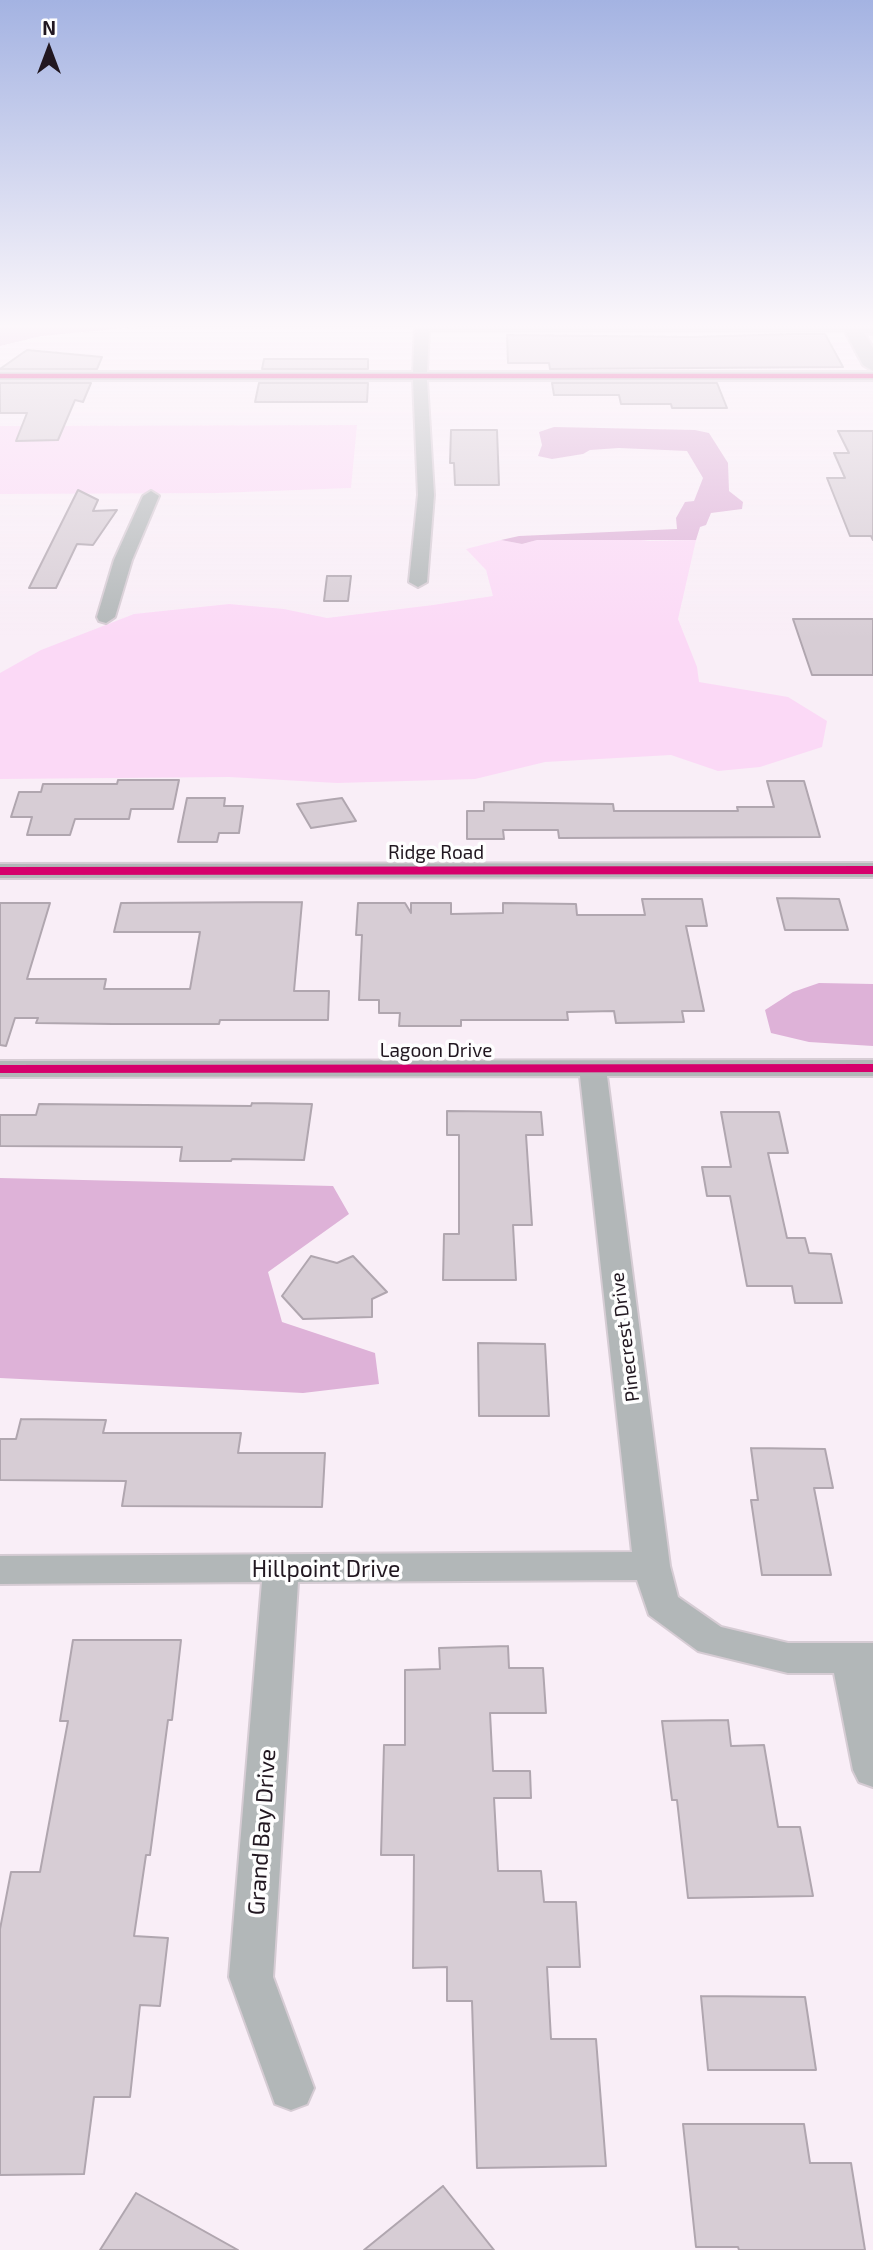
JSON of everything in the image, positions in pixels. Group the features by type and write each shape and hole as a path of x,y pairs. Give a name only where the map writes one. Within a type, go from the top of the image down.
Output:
{"street":[{"path":"418,582 426,495 423,429"},
{"path":"106,617 123,560 151,496"},
{"name":"Ridge Road","path":"0,871 873,870"},
{"name":"Lagoon Drive","path":"0,1069 873,1068"},
{"name":"Pinecrest Drive","path":"593,1069 652,1566 662,1605 711,1640 788,1658 861,1659"},
{"name":"Hillpoint Drive","path":"0,1570 652,1566"},
{"name":"Grand Bay Drive","path":"281,1569 251,1977 290,2088"},
{"path":"861,1659 873,1770"}],"shaded area":[{"path":"0,429 357,429 351,488 217,493 0,494"},
{"path":"548,429 648,429 709,433 728,463 729,491 743,502 742,509 711,513 706,525 700,527 696,540 537,540 522,544 501,540 519,536 677,529 676,518 685,502 694,501 703,478 687,451 619,448 590,450 583,454 552,459 538,456 542,445 539,432"},
{"path":"627,538 649,541 696,540 678,619 697,667 699,682 788,697 827,721 822,747 760,767 718,771 671,755 545,762 475,779 337,783 229,777 0,779 0,673 41,650 134,614 229,604 284,609 327,618 493,596 486,570 466,549 501,540 522,544 537,540"},
{"path":"819,983 873,984 873,1046 809,1042 771,1033 765,1010 793,992"},
{"path":"0,1178 333,1186 349,1214 268,1272 282,1322 375,1353 379,1384 303,1393 0,1378"}],"building":[{"path":"21,429 63,429 58,440 16,441"},
{"path":"451,430 497,430 499,485 455,485 454,463 450,463"},
{"path":"838,431 873,431 873,540 871,536 850,536 827,478 845,478 834,453 849,453"},
{"path":"78,490 98,500 93,511 117,510 93,545 77,544 56,588 29,588"},
{"path":"327,576 351,576 348,601 324,601"},
{"path":"793,619 873,619 873,675 812,675"},
{"path":"118,780 179,780 173,809 131,809 129,819 75,819 70,835 27,835 32,817 11,817 19,792 41,792 43,784 117,784"},
{"path":"767,781 804,781 820,837 559,838 558,830 503,830 504,839 467,839 467,811 484,811 484,802 613,804 614,811 738,811 737,807 774,807"},
{"path":"187,798 225,798 224,806 243,806 239,833 219,833 217,842 178,842"},
{"path":"342,798 356,821 311,828 297,804"},
{"path":"777,898 839,899 848,930 785,930"},
{"path":"642,899 702,899 707,926 686,926 704,1011 682,1011 684,1022 616,1023 614,1011 567,1012 568,1020 461,1020 461,1026 399,1026 400,1013 379,1013 379,1000 359,1000 362,935 356,935 358,903 405,903 411,913 411,903 451,903 451,914 503,913 503,903 576,904 577,915 645,915"},
{"path":"302,902 294,991 329,991 328,1020 113,1024 36,1023 38,1018 15,1018 6,1046 0,1045 0,903 50,903 27,979 106,979 104,989 190,989 200,932 114,932 121,903"},
{"path":"252,1103 312,1104 304,1160 180,1161 182,1147 0,1146 0,1115 36,1115 39,1104 251,1106"},
{"path":"447,1111 541,1112 543,1135 526,1135 532,1225 513,1225 516,1280 443,1280 444,1234 459,1234 459,1135 447,1135"},
{"path":"721,1112 779,1112 788,1153 768,1153 787,1238 805,1238 809,1253 831,1254 842,1303 795,1303 792,1286 747,1286 730,1196 707,1196 702,1167 731,1167"},
{"path":"311,1256 337,1263 353,1256 387,1292 372,1299 372,1317 303,1319 282,1296"},
{"path":"478,1343 545,1344 549,1416 479,1416"},
{"path":"21,1419 106,1420 103,1433 241,1433 238,1453 325,1453 322,1507 122,1506 126,1481 0,1480 0,1439 16,1439"},
{"path":"751,1448 825,1449 833,1488 814,1488 831,1575 762,1575 751,1500 758,1500"},
{"path":"73,1640 181,1640 172,1720 168,1720 150,1855 146,1855 134,1936 168,1938 160,2006 140,2005 130,2097 94,2097 84,2174 0,2175 0,1929 11,1872 40,1872 68,1721 60,1721"},
{"path":"508,1646 509,1668 543,1668 546,1713 490,1713 493,1771 530,1771 531,1798 494,1798 498,1871 541,1871 544,1902 576,1902 580,1967 547,1967 551,2039 596,2039 606,2166 477,2168 472,2001 447,2001 447,1967 413,1968 414,1855 381,1855 384,1745 405,1745 405,1670 440,1669 439,1648"},
{"path":"728,1720 731,1746 764,1745 778,1827 800,1827 813,1896 688,1898 677,1800 672,1800 662,1721"},
{"path":"701,1996 805,1997 816,2070 708,2070"},
{"path":"683,2124 804,2124 810,2163 851,2163 865,2250 739,2250 738,2247 696,2247"},
{"path":"443,2186 494,2250 364,2250"},
{"path":"136,2193 238,2250 100,2250"}],"cycle path":[{"path":"0,871 873,870"},
{"path":"0,1069 873,1068"}]}
